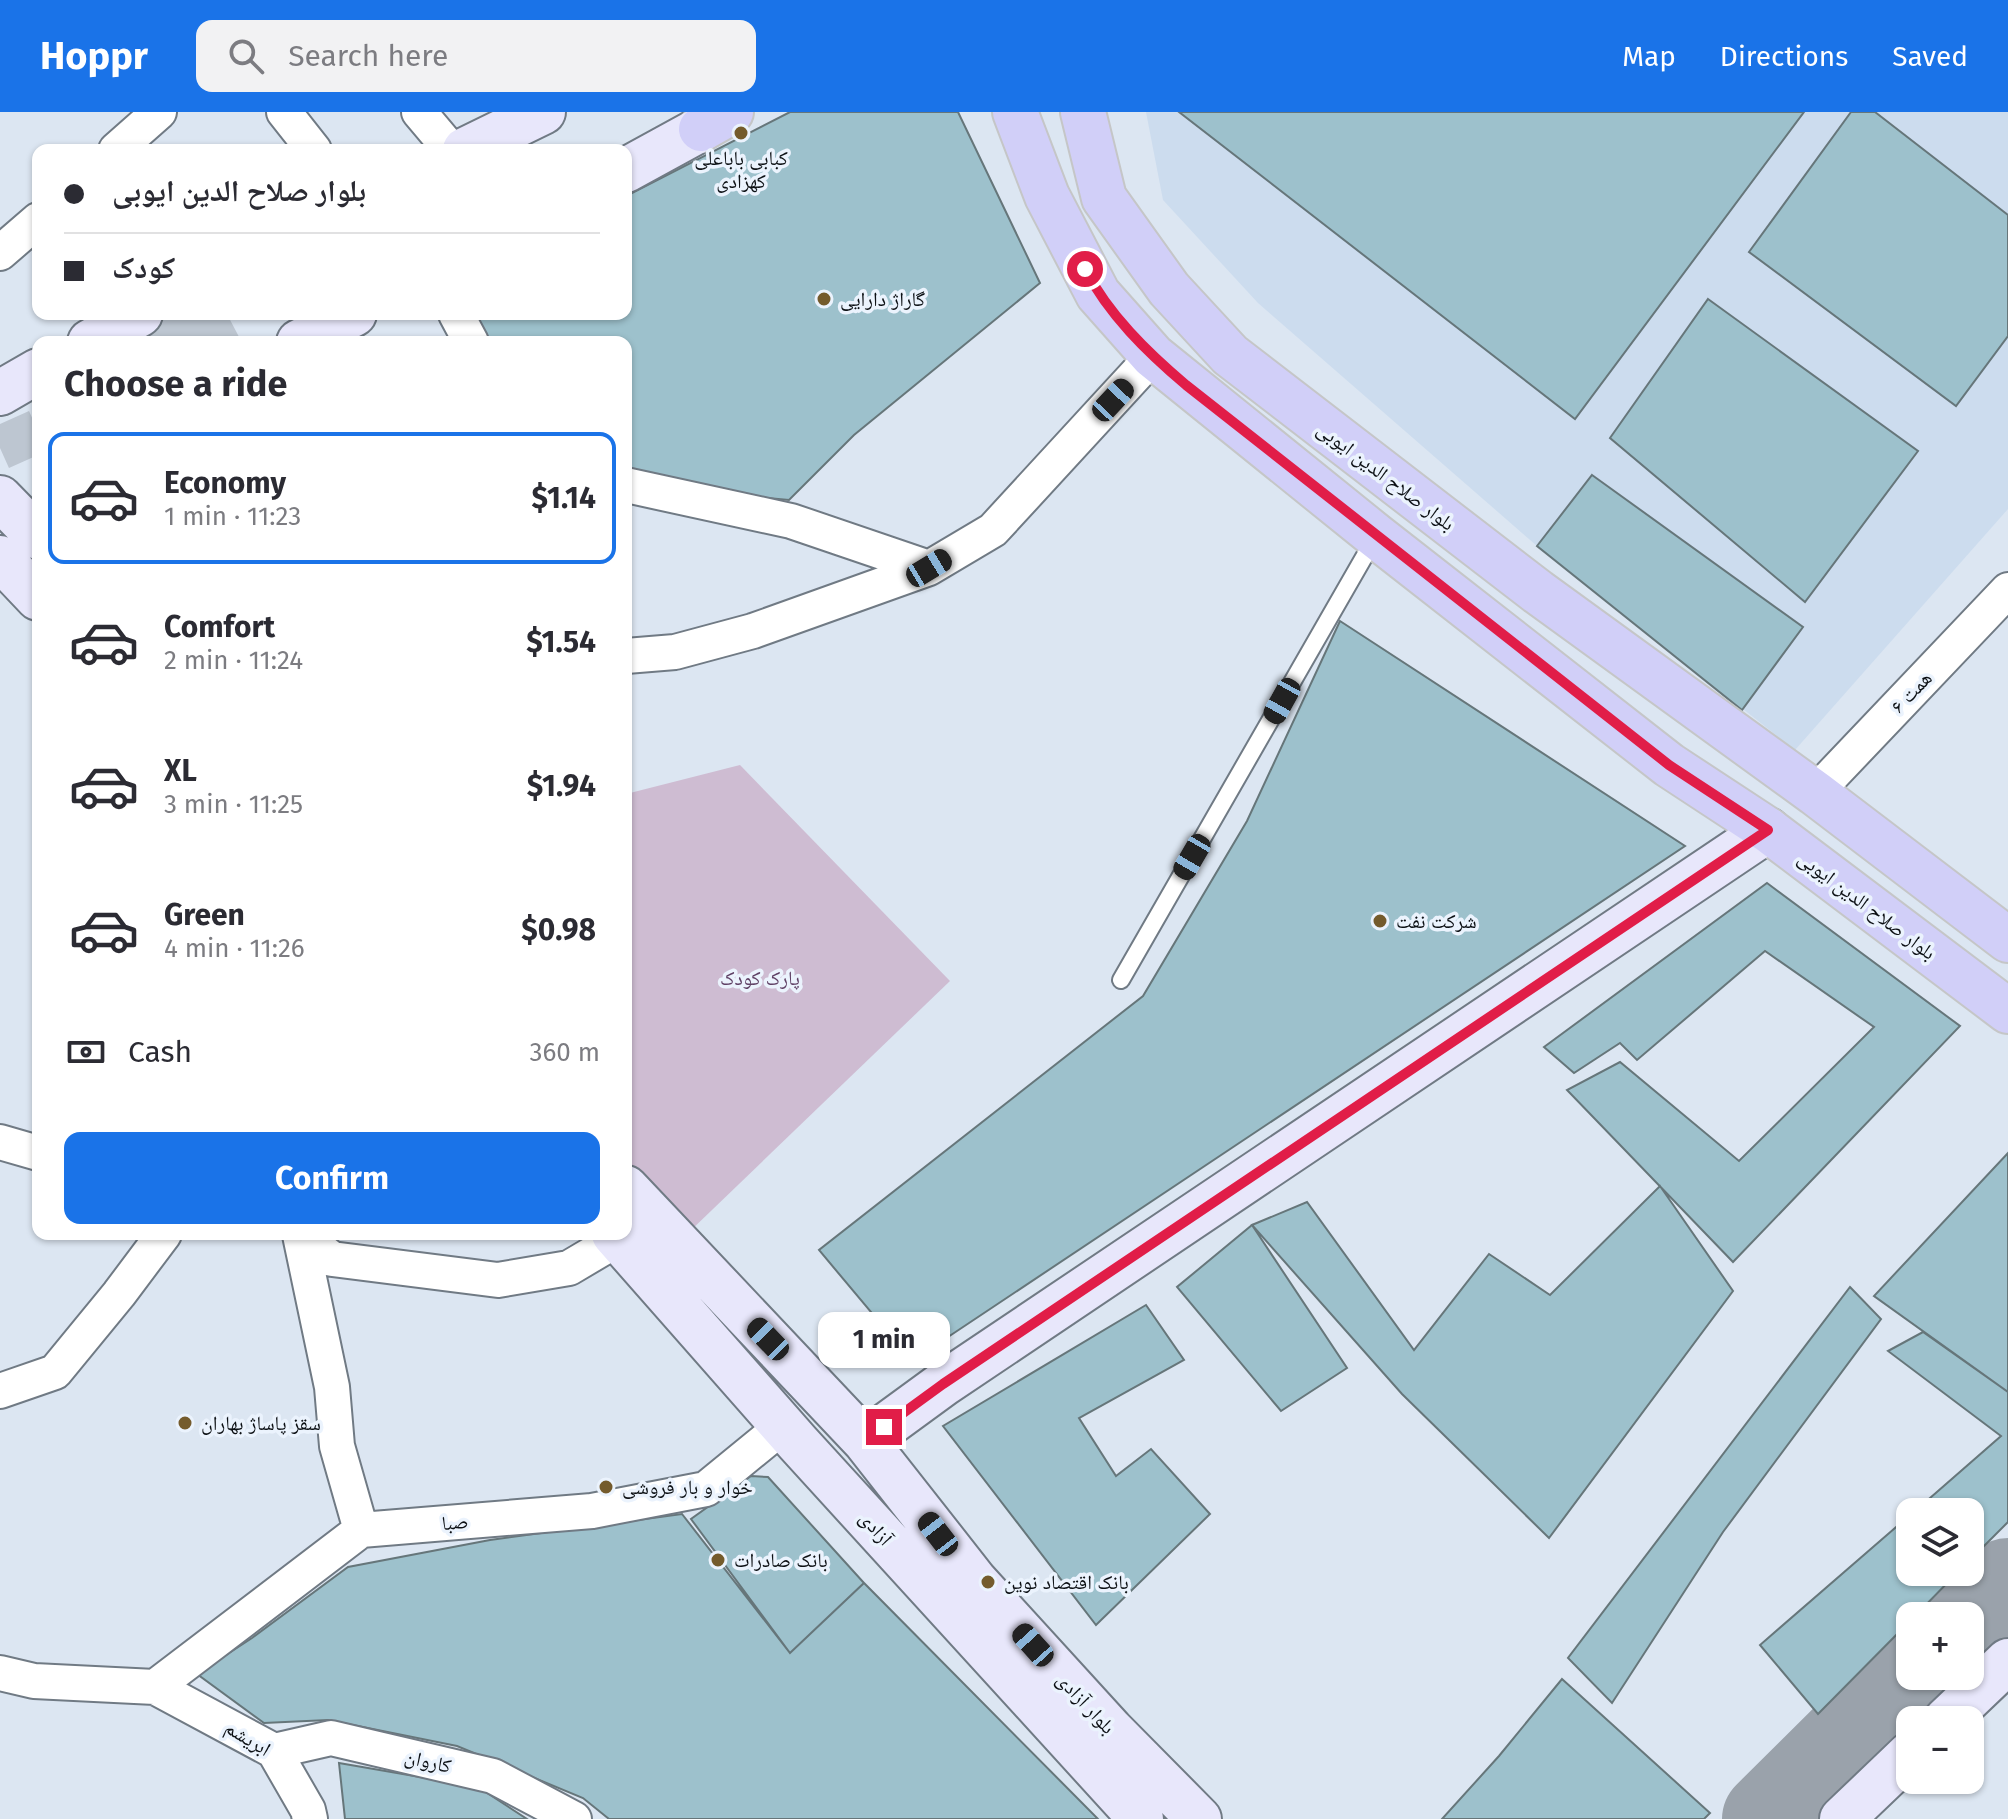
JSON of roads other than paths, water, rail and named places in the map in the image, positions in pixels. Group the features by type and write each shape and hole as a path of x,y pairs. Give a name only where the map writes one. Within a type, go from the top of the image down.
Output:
{"main road":[{"path":"477,144 543,112"},
{"name":"بلوار صلاح الدین ایوبی","path":"1015,112 1047,196 1098,294 1153,356 1376,536 1669,765 1768,830 2008,1011"},
{"name":"بلوار صلاح الدین ایوبی","path":"1083,112 1104,198 1169,289 1230,355 1551,602 1815,793 2008,940"},
{"path":"632,167 716,120"},
{"path":"101,336 129,320"},
{"path":"311,336 342,320"},
{"path":"0,393 32,374"},
{"path":"0,498 10,558 32,589"},
{"path":"865,1441 943,1384 1768,830"},
{"name":"بلوار آزادی","path":"632,1194 865,1441 975,1581 1111,1730 1199,1819"},
{"name":"آزادی","path":"620,1240 783,1426 1141,1819"},
{"path":"1961,1706 2008,1661"},
{"path":"1842,1819 1896,1767"}],"street":[{"path":"123,144 159,112"},
{"path":"284,112 309,144"},
{"path":"419,112 446,144"},
{"path":"0,253 32,225"},
{"path":"632,656 675,652 753,631 929,568 993,530 1153,356"},
{"path":"632,486 791,521 929,568"},
{"name":"همت ۶","path":"1815,793 2008,590"},
{"path":"0,1142 32,1151"},
{"path":"0,1391 55,1372 160,1240"},
{"path":"0,1673 34,1681 155,1687 361,1530 337,1446 332,1387 301,1240"},
{"path":"308,1240 332,1259 498,1280 569,1268 610,1240"},
{"name":"صبا","path":"361,1530 592,1511 706,1489 783,1426"},
{"name":"ابریشم","path":"155,1687 274,1751 308,1810 310,1819"},
{"name":"کاروان","path":"274,1751 331,1738 493,1776 574,1819"}],"lane":[{"path":"1121,980 1376,536"}],"tunnel":[{"path":"163,336 191,320"},
{"path":"203,336 234,320"},
{"path":"0,448 32,434"}],"place":[{"name":"کبابی باباعلی کهزادی","path":"741,133"},
{"name":"گاراژ دارایی","path":"824,299"},
{"name":"شرکت نفت","path":"1380,921"},
{"name":"سقز پاساژ بهاران","path":"185,1423"},
{"name":"خوار و بار فروشی","path":"606,1487"},
{"name":"بانک صادرات","path":"718,1560"},
{"name":"بانک اقتصاد نوین","path":"988,1582"}],"park label":[{"name":"پارک کودک","path":"760,978"}]}
